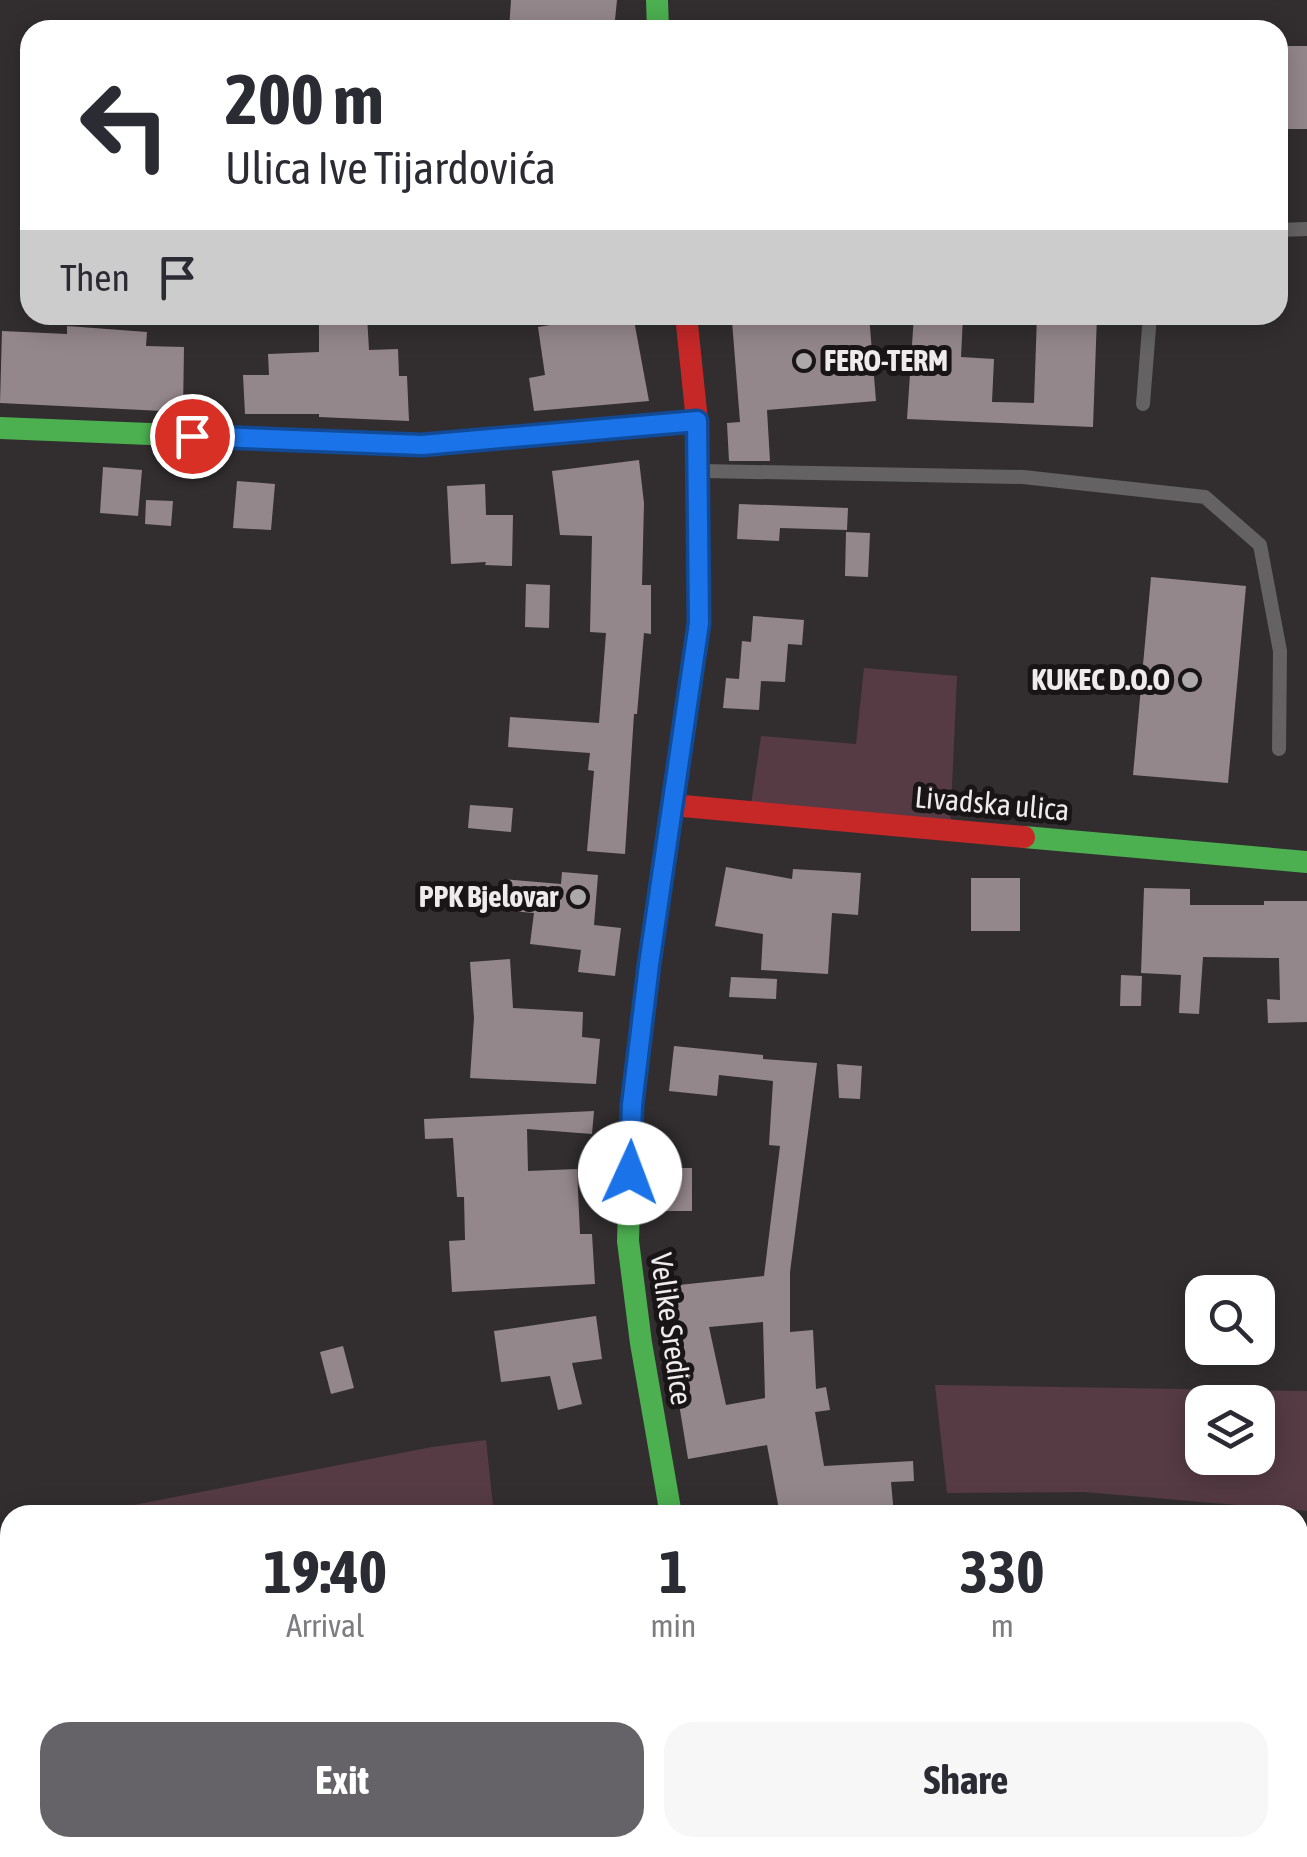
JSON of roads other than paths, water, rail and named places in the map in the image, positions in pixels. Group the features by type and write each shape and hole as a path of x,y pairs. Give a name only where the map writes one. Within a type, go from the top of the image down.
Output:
{"street":[{"name":"Velike Sredice","path":"669,1505 640,1343 628,1241 632,1105 699,623 697,421 687,325"},
{"path":"0,428 422,445 697,421"},
{"name":"Livadska ulica","path":"672,805 1307,862"}],"lane":[{"path":"1143,404 1149,325"},
{"path":"698,471 1022,477 1205,497 1260,546 1280,651 1279,749"}],"place":[{"name":"FERO-TERM","path":"804,361"},
{"name":"KUKEC D.O.O","path":"1190,680"},
{"name":"PPK Bjelovar","path":"578,897"}]}
